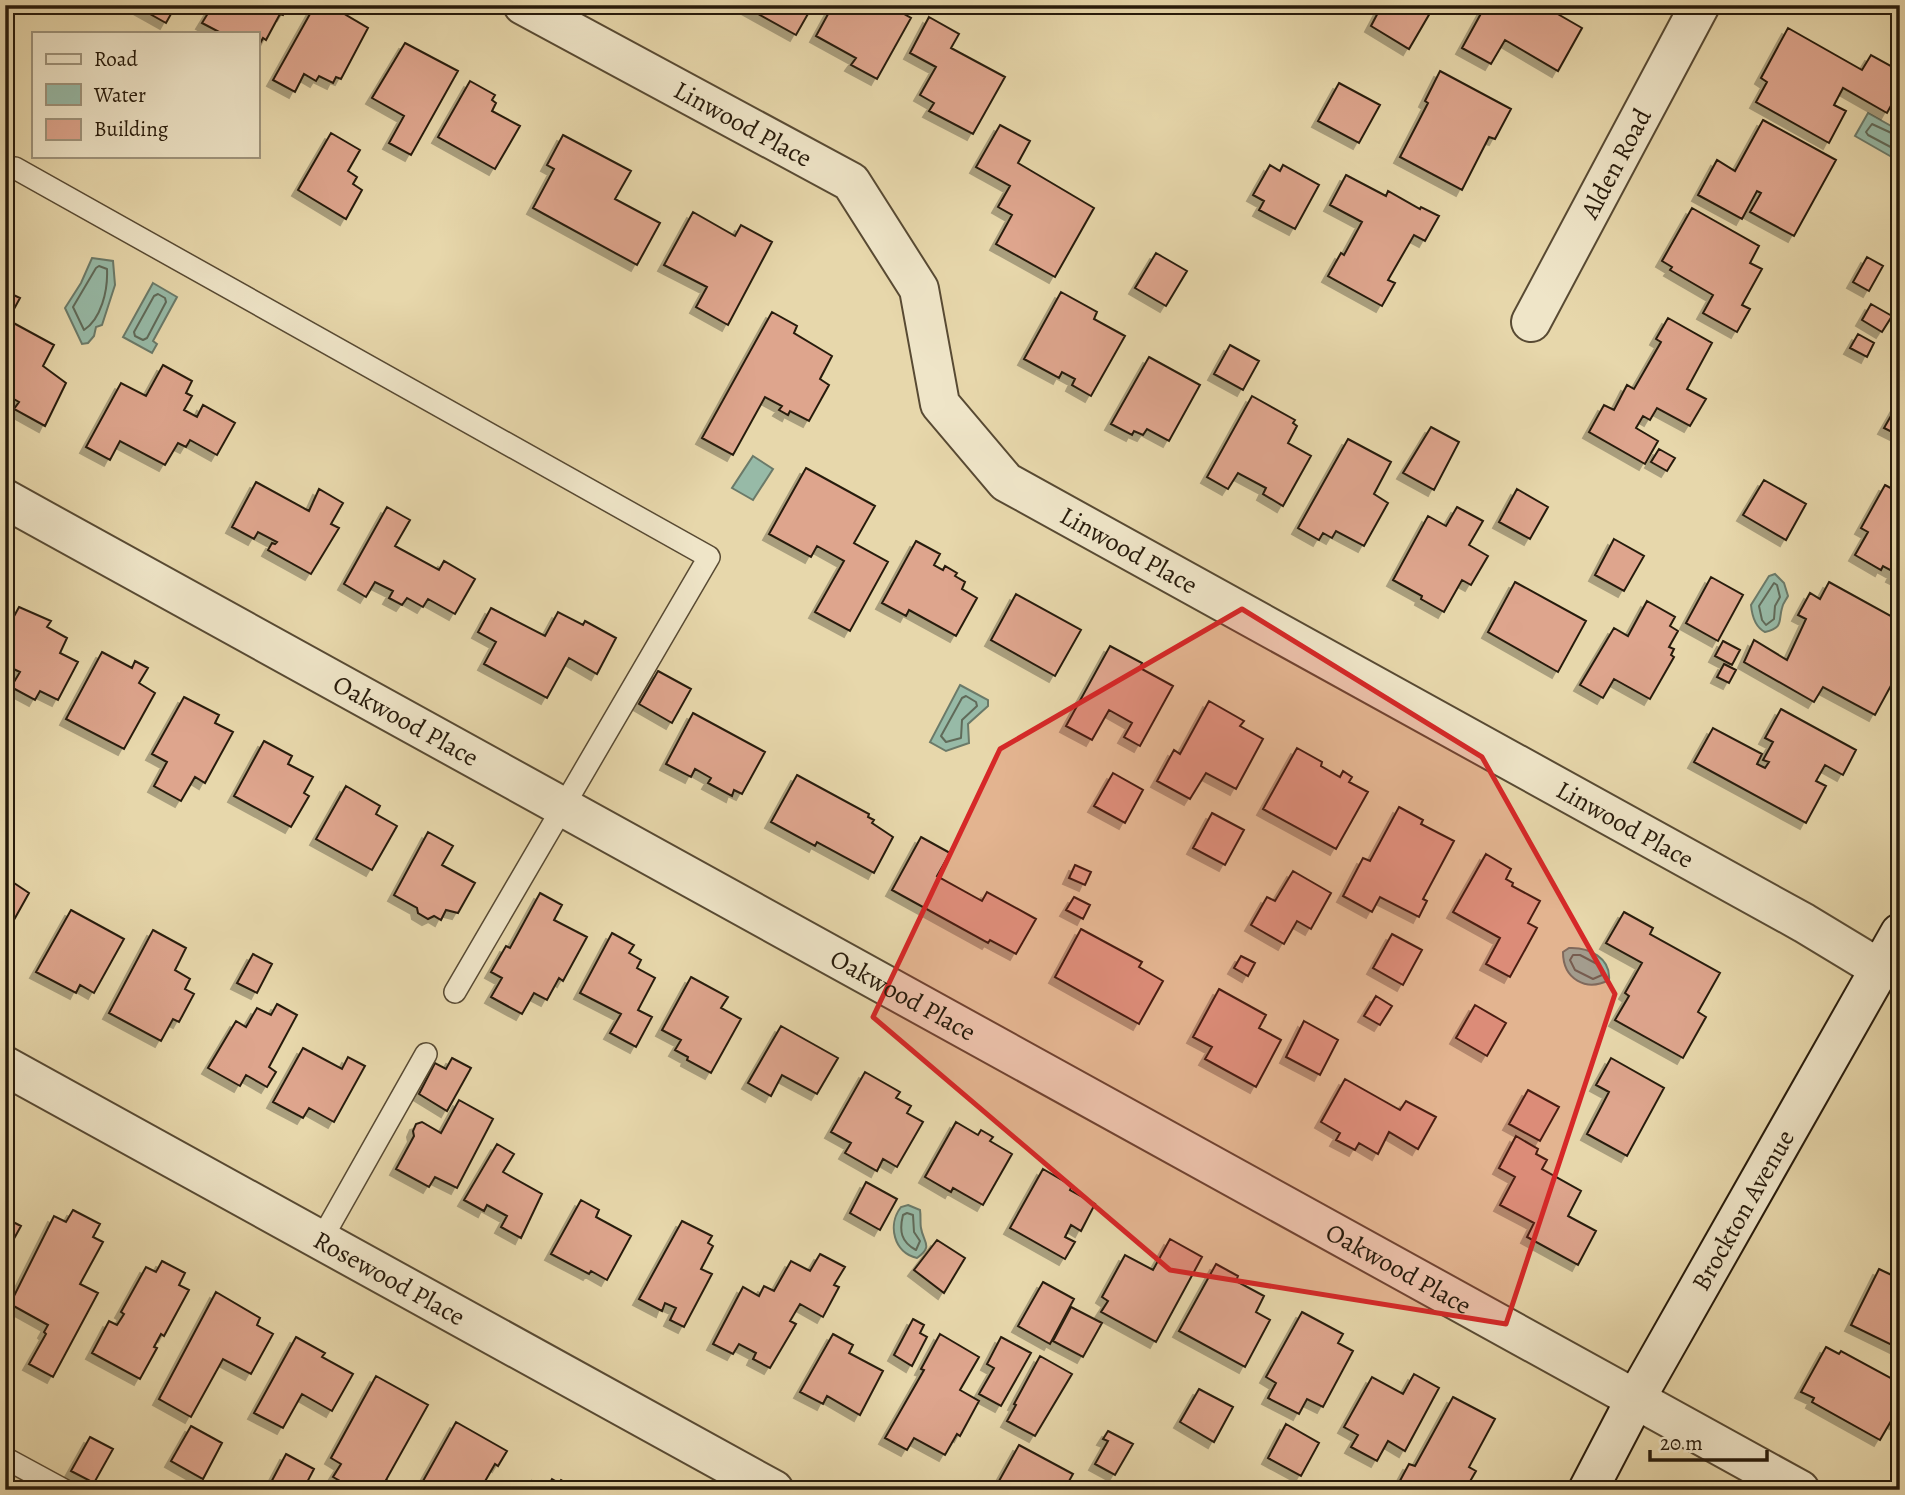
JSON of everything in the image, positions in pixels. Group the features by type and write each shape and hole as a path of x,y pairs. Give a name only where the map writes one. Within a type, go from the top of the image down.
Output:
{"street":[{"name":"Linwood Place","path":"523,5 851,182 919,289 940,404 1006,482 1804,923 1880,969"},
{"name":"Alden Road","path":"1531,322 1700,5"},
{"name":"Oakwood Place","path":"5,499 1800,1490"},
{"name":"Brockton Avenue","path":"1588,1490 1636,1398 1900,933"},
{"name":"Rosewood Place","path":"5,1066 774,1490"}],"lane":[{"path":"15,168 709,558 455,992"},
{"path":"321,1240 426,1054"},
{"path":"5,1458 64,1490"}],"highlighted area":[{"path":"1242,609 1482,757 1615,994 1506,1324 1170,1270 873,1017 1000,749"}],"water":[{"path":"1868,113 1900,131 1900,155 1897,160 1855,136"},
{"path":"92,258 113,261 115,285 102,325 96,327 94,336 88,343 82,344 65,308 81,283"},
{"path":"153,283 177,297 153,341 157,344 152,353 123,337"},
{"path":"753,456 773,469 753,500 732,488"},
{"path":"1775,574 1784,583 1788,596 1782,606 1778,626 1765,632 1755,621 1751,605 1769,576"},
{"path":"960,685 988,700 988,706 968,724 969,743 946,751 930,742"},
{"path":"1569,948 1584,949 1597,955 1609,972 1609,980 1592,984 1577,981 1571,976 1564,961 1563,952"},
{"path":"908,1205 920,1210 921,1228 926,1244 925,1250 917,1258 903,1250 895,1237 894,1222 897,1214 901,1207"}],"building":[{"path":"134,5 176,5 166,23"},
{"path":"213,5 289,5 283,15 280,14 266,40 263,38 259,45 259,32 219,32 202,23"},
{"path":"315,5 329,5 368,28 341,79 336,77 333,83 319,76 316,81 304,74 295,92 273,80"},
{"path":"742,5 813,5 796,35"},
{"path":"833,5 852,13 856,5 888,5 911,18 877,79 851,65 856,58 816,36"},
{"path":"1382,5 1416,5 1430,13 1409,49 1371,26"},
{"path":"1479,5 1542,5 1582,28 1558,71 1505,40 1491,64 1462,48 1484,8"},
{"path":"929,17 959,34 951,48 1005,77 973,134 929,111 934,103 920,95 936,67 910,53"},
{"path":"1788,28 1862,70 1871,55 1900,71 1900,89 1887,113 1843,88 1834,105 1846,111 1829,143 1756,102 1767,82 1761,78"},
{"path":"405,43 458,71 411,155 389,143 404,116 372,98"},
{"path":"1440,71 1511,109 1495,139 1489,137 1462,190 1400,157 1428,103 1425,101"},
{"path":"470,81 495,95 492,100 496,103 492,111 520,126 495,169 438,137"},
{"path":"1339,83 1380,105 1359,143 1318,121"},
{"path":"1763,120 1836,160 1794,236 1750,212 1761,193 1757,191 1742,219 1698,195 1717,160 1735,171"},
{"path":"1000,125 1030,141 1018,163 1094,208 1055,277 996,244 1012,215 998,207 1010,186 976,167"},
{"path":"331,133 360,150 348,171 357,177 353,184 362,190 346,219 298,190"},
{"path":"563,135 631,171 615,199 660,223 637,265 533,208 554,169 547,165"},
{"path":"1270,165 1280,171 1283,165 1319,185 1295,229 1259,210 1264,201 1253,195"},
{"path":"1346,175 1386,196 1388,191 1439,216 1425,241 1414,235 1388,280 1395,283 1382,306 1328,276 1341,253 1344,255 1362,222 1330,205"},
{"path":"1692,208 1759,246 1750,263 1762,269 1742,305 1750,309 1737,332 1703,313 1713,295 1670,270 1672,267 1662,261"},
{"path":"693,212 735,236 741,225 772,242 728,325 696,307 707,287 664,265"},
{"path":"1156,253 1187,271 1166,306 1135,288"},
{"path":"1867,257 1883,266 1869,291 1853,282"},
{"path":"5,291 20,298 8,320 54,345 43,366 66,383 45,426 14,409 19,402 5,394"},
{"path":"1061,292 1097,312 1094,319 1125,336 1091,396 1072,385 1075,379 1062,372 1059,378 1024,359"},
{"path":"1871,304 1892,316 1882,332 1862,320"},
{"path":"772,312 797,326 794,333 832,356 820,379 829,385 809,421 790,411 788,415 779,410 782,406 765,397 733,455 702,438"},
{"path":"1668,318 1712,343 1687,389 1706,399 1690,426 1657,408 1650,420 1643,416 1636,428 1658,441 1645,464 1589,432 1604,405 1614,410 1627,385 1634,389 1661,342 1656,339"},
{"path":"1858,334 1874,343 1867,357 1850,348"},
{"path":"1230,345 1259,361 1243,390 1214,374"},
{"path":"1149,357 1200,385 1169,441 1147,429 1143,435 1134,431 1132,435 1111,424"},
{"path":"163,365 192,381 186,393 192,396 184,410 197,417 203,405 235,423 217,455 190,440 186,447 178,443 165,465 120,441 110,460 86,447 121,383 146,396"},
{"path":"1252,396 1295,420 1293,423 1297,426 1288,443 1311,456 1283,506 1263,494 1266,488 1238,473 1228,489 1207,477"},
{"path":"1900,400 1900,436 1884,428"},
{"path":"1431,427 1459,442 1434,490 1403,473"},
{"path":"1348,439 1391,462 1374,494 1388,503 1364,546 1336,531 1332,538 1323,533 1319,540 1298,528"},
{"path":"1659,449 1675,458 1667,471 1651,462"},
{"path":"806,468 875,506 854,543 888,562 850,631 815,612 844,561 817,546 811,557 769,534"},
{"path":"1764,480 1806,504 1786,540 1743,515"},
{"path":"256,482 309,511 319,489 343,503 331,524 339,528 311,574 268,550 272,543 277,542 258,532 254,539 232,527"},
{"path":"1885,485 1900,493 1900,580 1892,576 1894,572 1883,566 1881,570 1855,555 1868,532 1861,528"},
{"path":"1517,489 1548,507 1530,539 1499,522"},
{"path":"387,507 410,520 395,546 439,570 444,561 475,579 455,614 428,599 423,607 407,598 402,605 389,598 393,591 375,582 366,597 344,584"},
{"path":"1457,507 1483,521 1469,545 1488,556 1471,585 1462,580 1444,612 1393,580 1428,516 1446,526"},
{"path":"1614,539 1644,556 1624,591 1595,575"},
{"path":"916,541 940,554 934,565 943,570 945,566 957,573 955,576 965,582 962,589 977,598 956,636 909,610 906,616 882,603"},
{"path":"1711,577 1743,595 1718,641 1686,623"},
{"path":"1515,582 1586,621 1558,672 1488,632"},
{"path":"1829,582 1900,621 1900,669 1875,715 1823,687 1814,702 1744,662 1754,640 1787,660 1806,619 1798,615 1810,593 1820,599"},
{"path":"1016,594 1081,630 1055,676 991,640"},
{"path":"1647,601 1675,617 1670,626 1678,631 1669,647 1674,649 1671,655 1674,657 1650,699 1614,679 1603,698 1580,685 1614,628 1628,636"},
{"path":"19,607 51,621 47,627 67,638 60,653 78,662 58,700 40,691 35,700 11,687 20,672 5,665 5,633"},
{"path":"491,608 545,636 558,612 583,625 585,621 616,638 597,674 569,658 547,698 484,664 496,642 478,632"},
{"path":"1723,641 1740,650 1732,665 1715,656"},
{"path":"1110,646 1142,663 1140,668 1173,686 1140,746 1124,737 1132,723 1109,710 1092,740 1066,726"},
{"path":"102,652 132,668 135,661 148,668 139,683 155,693 124,749 66,719"},
{"path":"1724,664 1736,670 1729,683 1717,677"},
{"path":"658,671 691,689 672,723 639,704"},
{"path":"184,697 219,715 215,723 233,732 205,783 195,777 181,801 154,786 167,762 152,754"},
{"path":"1209,701 1244,721 1240,726 1263,739 1236,789 1206,773 1190,799 1157,781 1174,750 1180,754"},
{"path":"1781,709 1856,750 1843,775 1825,765 1816,781 1826,786 1806,823 1694,762 1713,728 1762,754 1757,764 1765,768 1769,762 1763,760 1773,742 1765,738"},
{"path":"693,713 765,752 742,794 734,790 732,796 708,783 711,778 695,769 691,777 666,764"},
{"path":"264,741 292,756 288,764 313,777 304,793 309,796 291,827 234,796"},
{"path":"1297,748 1322,762 1321,766 1340,777 1343,771 1352,777 1349,782 1368,792 1336,849 1263,809"},
{"path":"1113,773 1143,790 1125,823 1094,806"},
{"path":"797,775 869,814 868,817 874,820 872,823 893,837 874,873 817,842 815,846 771,822"},
{"path":"346,786 380,806 376,814 397,826 372,870 316,839"},
{"path":"1399,807 1423,820 1421,824 1454,841 1423,899 1427,901 1419,917 1380,897 1372,912 1343,896 1363,858 1370,861"},
{"path":"1212,813 1244,830 1225,865 1193,848"},
{"path":"428,832 453,846 442,865 475,883 458,913 446,910 441,920 434,916 428,919 418,913 417,908 394,895"},
{"path":"921,837 950,853 937,876 982,901 987,892 1036,919 1016,954 990,940 988,943 892,890"},
{"path":"1486,854 1511,869 1506,879 1513,883 1512,886 1540,901 1528,923 1537,928 1510,977 1486,964 1500,938 1453,912"},
{"path":"1075,865 1091,872 1085,885 1069,878"},
{"path":"1293,871 1331,893 1311,929 1297,921 1284,944 1251,925 1267,897 1275,901"},
{"path":"5,877 29,893 5,936"},
{"path":"540,893 562,905 554,920 587,937 563,981 559,978 547,1000 534,993 522,1014 491,997 502,978 491,972 506,946 510,948"},
{"path":"1074,897 1090,905 1083,919 1066,910"},
{"path":"71,910 124,939 94,993 80,985 76,993 36,972"},
{"path":"1624,912 1653,928 1650,934 1720,973 1698,1012 1706,1017 1683,1058 1615,1020 1629,996 1625,993 1642,963 1606,943"},
{"path":"1081,929 1142,962 1139,967 1163,981 1139,1024 1055,977"},
{"path":"153,930 186,948 175,970 190,979 185,989 194,994 179,1022 173,1019 161,1041 109,1013"},
{"path":"612,933 634,945 629,953 641,960 637,968 655,978 638,1010 652,1017 636,1047 610,1033 621,1014 580,993"},
{"path":"1392,934 1422,950 1403,985 1373,968"},
{"path":"253,954 272,964 257,993 237,983"},
{"path":"1241,956 1255,963 1248,976 1234,968"},
{"path":"691,977 728,997 721,1008 741,1019 711,1073 675,1050 681,1040 662,1030"},
{"path":"1219,989 1266,1015 1259,1028 1281,1040 1256,1087 1205,1059 1212,1047 1193,1037"},
{"path":"1376,996 1392,1006 1380,1025 1364,1016"},
{"path":"277,1004 297,1015 269,1067 276,1072 267,1087 246,1075 240,1086 208,1068 236,1021 246,1027 257,1008 271,1015"},
{"path":"1475,1005 1506,1023 1487,1056 1456,1038"},
{"path":"1304,1021 1338,1040 1320,1075 1286,1057"},
{"path":"781,1026 838,1058 817,1094 782,1075 771,1096 748,1083"},
{"path":"303,1048 342,1069 348,1057 365,1066 334,1122 309,1108 303,1118 273,1102"},
{"path":"452,1058 471,1068 447,1111 419,1094 435,1063 446,1069"},
{"path":"1611,1058 1664,1088 1627,1156 1587,1134 1609,1092 1596,1085"},
{"path":"865,1072 900,1092 896,1098 911,1106 907,1113 923,1122 897,1167 883,1159 877,1171 845,1153 851,1143 831,1132"},
{"path":"1345,1079 1400,1110 1406,1101 1436,1117 1418,1149 1389,1132 1378,1154 1359,1143 1355,1150 1336,1140 1340,1133 1321,1122"},
{"path":"1528,1090 1559,1107 1540,1141 1509,1124"},
{"path":"459,1100 493,1119 457,1188 435,1177 429,1187 396,1169 414,1136 416,1124 422,1122 441,1133"},
{"path":"956,1122 978,1135 981,1130 993,1137 990,1141 1012,1154 983,1205 953,1188 951,1192 925,1177"},
{"path":"1516,1136 1538,1149 1536,1154 1547,1160 1542,1169 1581,1191 1568,1216 1596,1231 1578,1265 1527,1237 1534,1223 1500,1205 1515,1177 1499,1168"},
{"path":"497,1144 514,1154 503,1172 542,1194 521,1238 501,1227 507,1216 487,1205 484,1211 464,1200"},
{"path":"1043,1169 1072,1186 1070,1190 1095,1204 1081,1231 1071,1225 1065,1237 1075,1242 1065,1259 1010,1228"},
{"path":"866,1182 897,1199 880,1230 850,1213"},
{"path":"581,1200 599,1210 596,1217 631,1236 607,1280 591,1271 589,1274 551,1254"},
{"path":"73,1210 100,1224 93,1237 103,1242 80,1284 98,1293 53,1377 29,1364 46,1334 44,1332 48,1325 10,1304 54,1216 66,1222"},
{"path":"5,1218 21,1226 5,1255"},
{"path":"682,1221 712,1236 708,1243 713,1246 701,1269 712,1274 684,1327 670,1320 676,1308 665,1303 662,1311 639,1299"},
{"path":"1170,1239 1202,1257 1156,1342 1101,1312 1108,1301 1102,1297 1125,1255 1153,1270"},
{"path":"937,1240 965,1258 944,1293 914,1270"},
{"path":"820,1254 845,1267 834,1285 839,1287 823,1317 800,1304 790,1321 796,1324 770,1368 753,1359 756,1353 739,1344 733,1354 713,1344 743,1287 759,1296 764,1286 774,1291 791,1261 810,1271"},
{"path":"162,1261 185,1273 179,1285 189,1290 164,1336 161,1334 154,1347 157,1348 140,1379 92,1353 109,1321 117,1325 124,1314 121,1312 146,1267 156,1272"},
{"path":"1216,1264 1238,1276 1236,1281 1264,1296 1256,1312 1270,1320 1245,1367 1179,1331"},
{"path":"1879,1269 1900,1279 1900,1349 1851,1325"},
{"path":"1043,1282 1074,1299 1050,1344 1018,1326"},
{"path":"216,1292 260,1318 257,1325 273,1334 251,1374 223,1359 191,1417 159,1399"},
{"path":"1071,1307 1102,1323 1083,1357 1053,1341"},
{"path":"1302,1312 1343,1334 1338,1343 1353,1351 1323,1407 1307,1399 1299,1414 1268,1398 1276,1383 1266,1377"},
{"path":"913,1319 924,1325 920,1333 927,1337 912,1366 894,1355"},
{"path":"833,1334 853,1345 849,1353 883,1371 860,1415 827,1396 823,1404 800,1392"},
{"path":"940,1334 979,1357 960,1390 979,1401 960,1436 957,1434 945,1455 914,1438 907,1450 885,1438 924,1370 921,1369"},
{"path":"296,1337 325,1353 322,1357 353,1374 332,1411 302,1394 283,1428 254,1413"},
{"path":"1001,1337 1031,1353 1001,1406 979,1394 994,1368 987,1364"},
{"path":"1826,1347 1839,1354 1841,1351 1900,1383 1900,1425 1891,1421 1880,1440 1812,1402 1814,1398 1801,1392"},
{"path":"1040,1356 1072,1374 1035,1436 1007,1421"},
{"path":"1414,1374 1439,1388 1405,1451 1388,1441 1377,1461 1351,1447 1358,1435 1344,1427 1372,1377 1403,1394"},
{"path":"376,1376 428,1405 386,1480 398,1486 397,1490 337,1490 340,1481 333,1477 341,1464 331,1458"},
{"path":"1199,1389 1233,1407 1214,1442 1180,1422"},
{"path":"1453,1397 1495,1419 1469,1467 1476,1471 1465,1490 1395,1490 1409,1464 1415,1466"},
{"path":"456,1422 507,1451 498,1466 495,1464 480,1490 418,1490"},
{"path":"1286,1424 1319,1443 1301,1476 1268,1458"},
{"path":"191,1426 222,1443 203,1479 171,1461"},
{"path":"1108,1431 1133,1444 1115,1475 1095,1464 1108,1441 1103,1439"},
{"path":"90,1437 113,1449 94,1483 71,1471"},
{"path":"1019,1445 1073,1474 1064,1490 994,1490"},
{"path":"286,1454 314,1469 303,1490 267,1490"},
{"path":"552,1479 559,1483 561,1480 579,1490 527,1490 532,1481 547,1488"}]}
